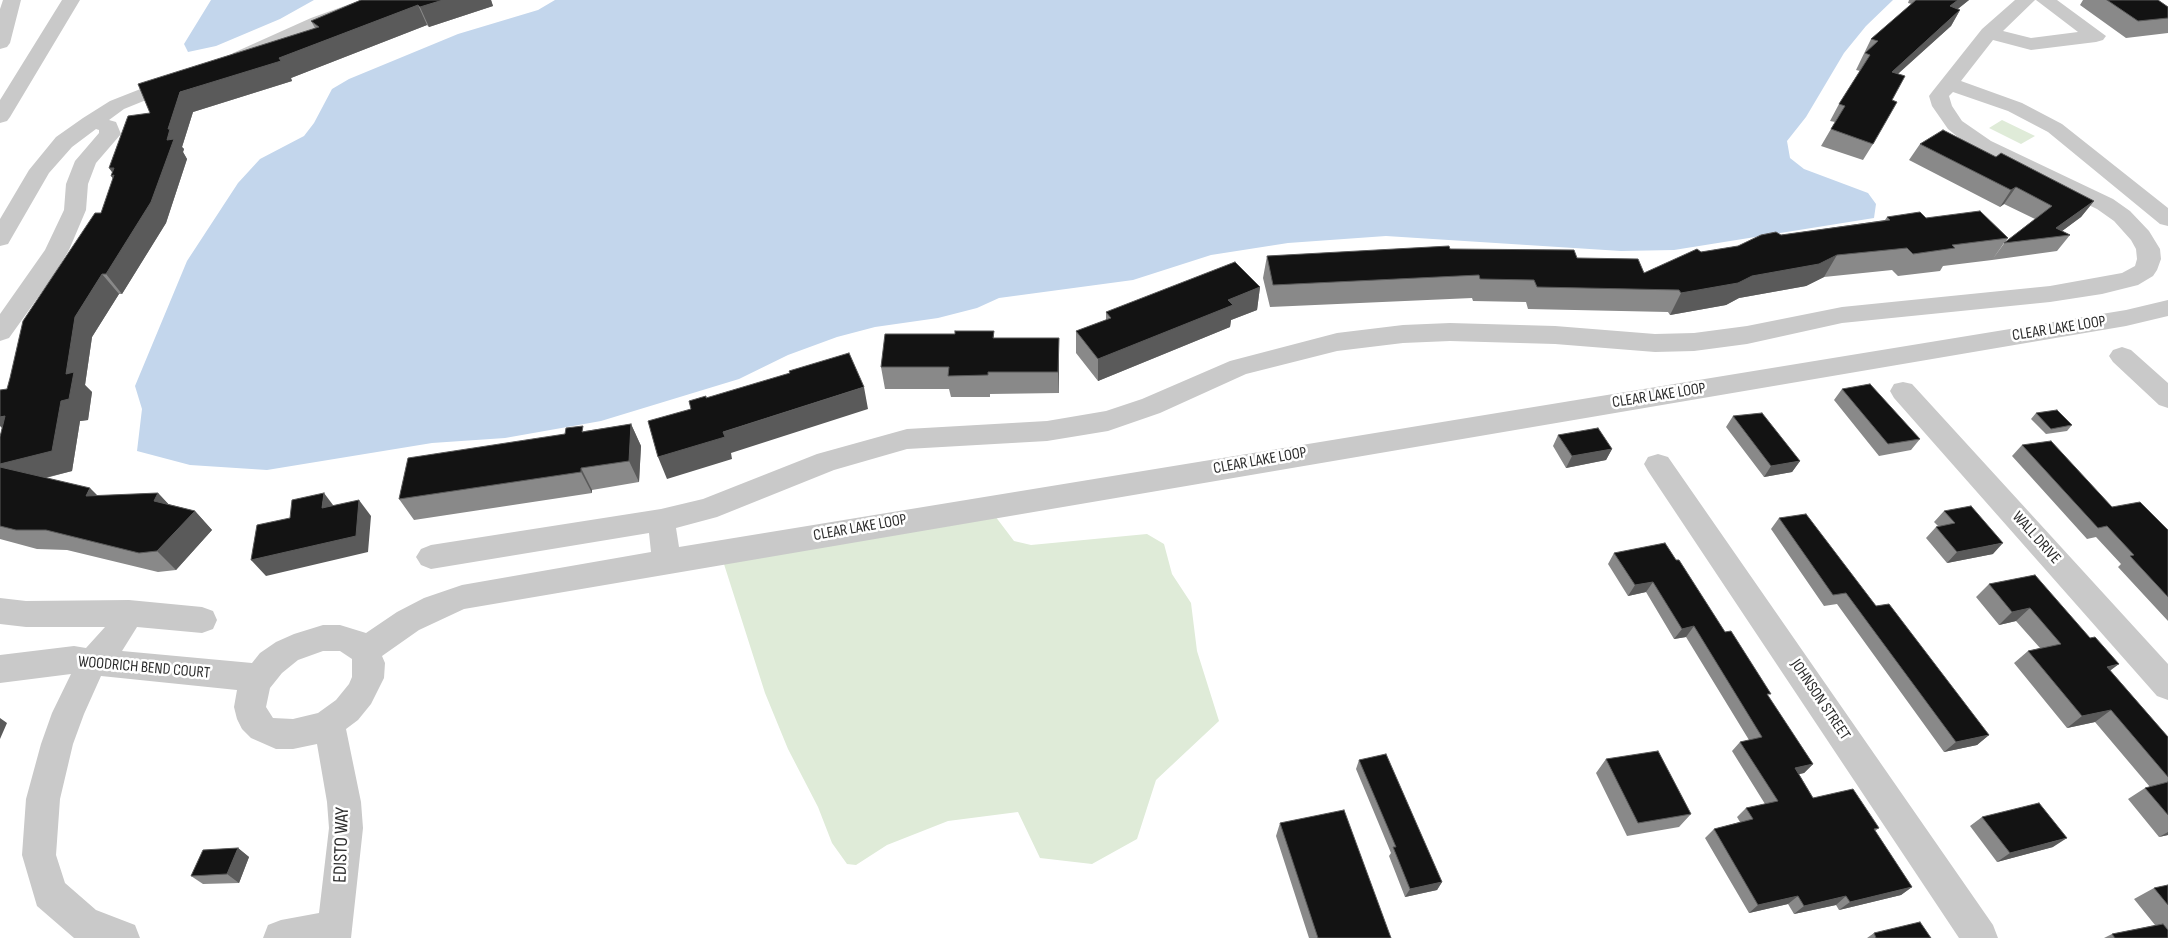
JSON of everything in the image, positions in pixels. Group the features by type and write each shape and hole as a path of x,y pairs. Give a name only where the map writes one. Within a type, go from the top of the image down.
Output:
{"street":[{"path":"0,117 71,0"},
{"path":"222,64 318,22 379,0"},
{"path":"431,557 661,520 715,506 827,461 907,439 1047,430 1108,421 1151,406 1238,367 1336,342 1378,336 1450,332 1555,335 1656,343 1694,342 1747,335 1842,315 2050,294 2102,286 2130,279 2145,270 2149,259 2148,249 2141,236 2113,209 1994,152 1964,133 1942,106 1939,96 1989,33 2026,0"},
{"path":"1989,33 2031,44 2096,36 2045,0"},
{"path":"0,43 8,4"},
{"path":"0,47 44,44"},
{"path":"0,239 48,157 64,142 90,122 140,94 190,76"},
{"path":"1949,84 2016,107 2055,128 2168,219"},
{"path":"0,332 41,276 57,250 75,210 78,184 84,167 110,134 109,126 90,122"},
{"path":"2050,294 2084,325"},
{"name":"CLEAR LAKE LOOP","path":"364,651 408,620 462,597 666,561 2084,325 2168,308"},
{"path":"2122,356 2168,398"},
{"name":"WALL DRIVE","path":"1903,391 2168,686"},
{"name":"JOHNSON STREET","path":"1658,464 1980,938"},
{"path":"661,520 666,561"},
{"path":"0,611 26,614 129,614 202,620"},
{"path":"122,938 84,924 50,894 38,855 43,799 57,744 68,713 93,662 114,639 129,614"},
{"path":"323,638 340,638 354,642 364,651 369,664 368,678 360,694 347,710 329,723 311,731 276,734 262,728 253,719 250,707 252,692 259,678 271,663 287,652 305,643 323,638"},
{"name":"WOODRICH BEND COURT","path":"0,669 74,660 259,678"},
{"name":"EDISTO WAY","path":"329,723 344,802 346,828 334,933"},
{"path":"281,938 334,933"}],"green space":[{"path":"2002,120 2035,136 2021,144 1989,128"},
{"path":"992,512 1014,541 1031,545 1147,534 1164,544 1172,574 1191,603 1197,651 1219,721 1156,780 1137,839 1092,864 1040,858 1018,812 948,821 887,845 856,865 847,864 832,843 818,807 788,749 765,693 723,561"}],"water":[{"path":"211,0 314,0 280,19 216,46 188,52 184,44"},
{"path":"555,0 1893,0 1866,26 1844,53 1806,117 1787,141 1790,158 1804,169 1868,193 1876,204 1874,218 1674,250 1621,251 1386,236 1288,243 1211,255 1133,280 999,298 977,308 938,318 875,327 837,337 788,355 739,379 601,421 505,438 432,443 267,470 190,465 137,451 142,409 135,386 187,261 238,183 260,159 304,136 314,123 332,89 349,79 458,34 538,10"}],"building":[{"path":"361,0 443,0 420,7 418,5 279,58 281,61 180,92 168,129 170,129 167,140 174,139 151,202 106,274 102,274 75,317 66,374 74,372 69,399 61,401 52,451 0,464 0,437 5,416 0,417 0,390 7,389 23,321 95,213 101,213 114,175 111,176 114,168 109,168 128,116 150,113 138,84 319,27 311,21"},
{"path":"1916,0 1958,0 1950,6 1960,10 1892,72 1905,76 1892,100 1897,102 1873,144 1831,129 1845,106 1839,104 1870,55 1865,53 1878,41 1871,39"},
{"path":"2107,0 2158,0 2168,7 2168,18 2138,21"},
{"path":"1943,130 1996,157 2001,153 2094,201 2056,228 2070,235 2004,243 2052,206 2016,187 2011,190 1920,144"},
{"path":"1980,211 2008,238 1952,245 1955,248 1913,254 1907,248 1837,255 1819,264 1752,276 1738,283 1681,293 1679,290 1537,287 1534,280 1480,279 1479,275 1273,285 1267,256 1449,246 1450,249 1574,250 1577,258 1638,259 1644,273 1697,249 1701,252 1738,246 1761,235 1776,232 1781,235 1890,220 1887,217 1920,212 1926,218"},
{"path":"1235,262 1260,287 1228,300 1233,305 1098,359 1076,331 1111,318 1106,312"},
{"path":"955,331 994,331 993,338 1059,338 1058,372 988,372 988,375 948,376 949,367 881,367 885,334 955,334"},
{"path":"849,353 864,387 723,432 725,437 658,457 648,421 691,409 689,401 706,396 706,398 790,373 789,371"},
{"path":"1870,384 1920,439 1888,444 1842,389"},
{"path":"2057,410 2072,425 2051,429 2036,413"},
{"path":"1762,413 1800,461 1771,466 1733,416"},
{"path":"631,424 629,461 581,468 581,472 399,499 408,458 565,434 566,428 583,426 582,432"},
{"path":"1598,428 1612,449 1572,456 1558,435"},
{"path":"2051,441 2112,507 2140,502 2168,530 2168,597 2130,556 2134,555 2107,526 2098,528 2022,445"},
{"path":"0,467 90,488 86,496 158,493 154,501 195,511 157,551 139,553 46,530 16,530 0,526"},
{"path":"324,493 322,508 359,500 356,536 251,560 257,525 290,518 292,500"},
{"path":"1971,506 2003,543 1957,552 1936,527 1955,523 1944,511"},
{"path":"1806,514 1876,606 1889,604 1989,735 1956,742 1846,593 1833,595 1779,518"},
{"path":"1665,543 1676,560 1679,560 1725,632 1731,631 1771,694 1767,694 1813,764 1795,768 1813,798 1853,789 1879,828 1874,829 1912,887 1850,902 1846,896 1804,906 1798,896 1758,905 1714,829 1753,819 1746,808 1778,801 1740,742 1762,737 1694,626 1682,629 1653,582 1635,585 1614,553"},
{"path":"2035,575 2090,638 2095,637 2119,664 2107,667 2168,737 2168,777 2111,710 2082,716 2028,651 2061,644 2030,608 2012,612 1989,584"},
{"path":"1658,751 1691,814 1638,823 1606,759"},
{"path":"1386,754 1442,882 1410,889 1393,847 1396,847 1359,760"},
{"path":"2168,782 2168,815 2145,788"},
{"path":"2039,803 2067,838 2010,853 1982,817"},
{"path":"1344,810 1391,938 1318,938 1280,823"},
{"path":"238,848 227,874 191,876 203,850"},
{"path":"2168,885 2168,905 2154,888"},
{"path":"1920,922 1931,938 1876,938 1874,933"},
{"path":"2163,924 2168,930 2168,938 2115,938 2112,934"}]}
